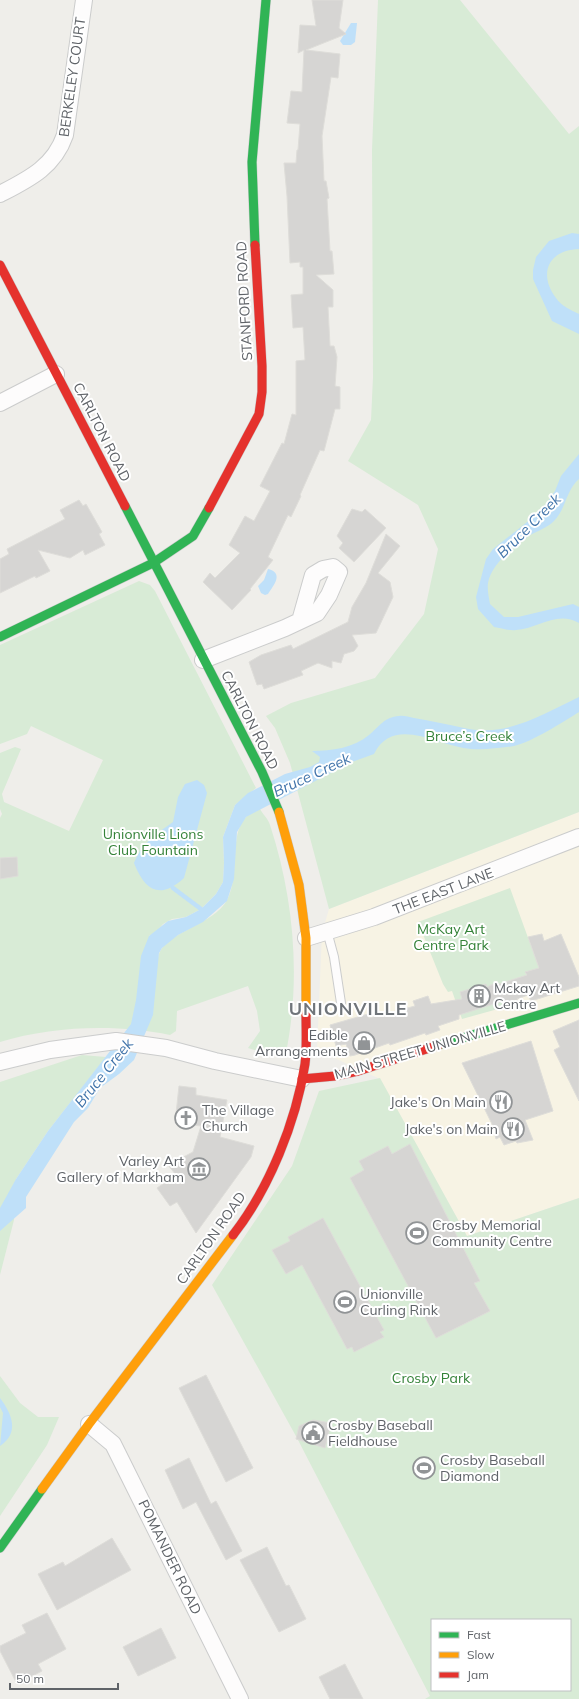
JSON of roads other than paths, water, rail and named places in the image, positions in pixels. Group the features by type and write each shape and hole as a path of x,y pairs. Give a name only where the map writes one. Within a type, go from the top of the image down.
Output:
{"main road":[{"name":"STANFORD ROAD","path":"0,637 153,563 193,536 222,487 259,414 262,392 262,366 255,253 252,162 266,0"},
{"name":"CARLTON ROAD","path":"0,265 262,772 283,822 299,885 306,938 305,1062 302,1079 286,1136 263,1187 239,1228 88,1424 0,1548"},
{"name":"MAIN STREET UNIONVILLE","path":"302,1079 335,1076 358,1071 474,1034 579,1003"}],"street":[{"name":"BERKELEY COURT","path":"0,194 26,180 50,163 60,148 65,135 84,0"},
{"path":"0,403 56,374"},
{"path":"203,660 300,621"},
{"name":"THE EAST LANE","path":"306,938 374,917 579,837"},
{"name":"MAIN STREET UNIONVILLE","path":"0,1062 50,1050 116,1041 148,1045 302,1079"},
{"name":"POMANDER ROAD","path":"88,1424 113,1444 240,1699"}],"lane":[{"path":"328,931 334,957 341,1003"}],"water":[{"path":"351,23 357,23 355,42 351,45 343,45 340,41"},
{"path":"572,233 579,234 579,249 568,250 553,259 547,272 551,289 558,301 566,308 579,314 579,334 552,321 533,279 533,270 536,257 549,241"},
{"name":"Bruce Creek","path":"579,454 579,479 571,489 558,516 552,523 530,535 504,556 490,576 488,588 490,604 504,617 518,617 573,604 579,607 579,623 563,618 547,621 524,629 508,630 494,627 478,609 476,597 486,559 493,549 541,511 555,491 561,476"},
{"path":"268,569 276,573 277,576 273,587 268,594 265,595 261,593 258,586 264,580"},
{"name":"Bruce Creek","path":"579,697 579,712 538,736 514,746 471,749 418,736 405,734 393,736 383,742 374,754 352,762 246,817 237,832 234,879 227,901 203,922 178,935 162,948 159,953 153,1015 134,1060 119,1074 100,1088 88,1108 74,1122 26,1197 26,1208 0,1231 0,1208 16,1179 48,1131 131,1024 136,1000 141,956 149,936 168,921 186,917 201,909 216,894 223,882 223,837 235,805 248,793 285,774 310,767 319,762 320,757 312,751 342,748 356,743 369,735 389,718 404,716 464,728 495,730 524,723"},
{"path":"197,780 204,785 207,793 184,878 168,889 154,889 148,886 143,880 134,863 145,844 173,822 178,797 185,784"},
{"path":"0,1398 11,1417 12,1429 6,1441 0,1446 3,1413 0,1407"}],"waterway":[{"path":"173,888 201,909"}],"place":[{"name":"Mckay Art Centre","path":"479,996"},
{"name":"Edible Arrangements","path":"364,1043"},
{"name":"Jake's On Main","path":"501,1102"},
{"name":"The Village Church","path":"186,1118"},
{"name":"Jake's on Main","path":"513,1129"},
{"name":"Varley Art Gallery of Markham","path":"199,1169"},
{"name":"Crosby Memorial Community Centre","path":"417,1233"},
{"name":"Unionville Curling Rink","path":"345,1302"},
{"name":"Crosby Baseball Fieldhouse","path":"313,1433"},
{"name":"Crosby Baseball Diamond","path":"424,1468"}],"district":[{"name":"UNIONVILLE","path":"348,1009"}],"park label":[{"name":"Bruce’s Creek","path":"469,736"},
{"name":"Unionville Lions Club Fountain","path":"153,842"},
{"name":"McKay Art Centre Park","path":"451,938"},
{"name":"Crosby Park","path":"431,1378"}]}
